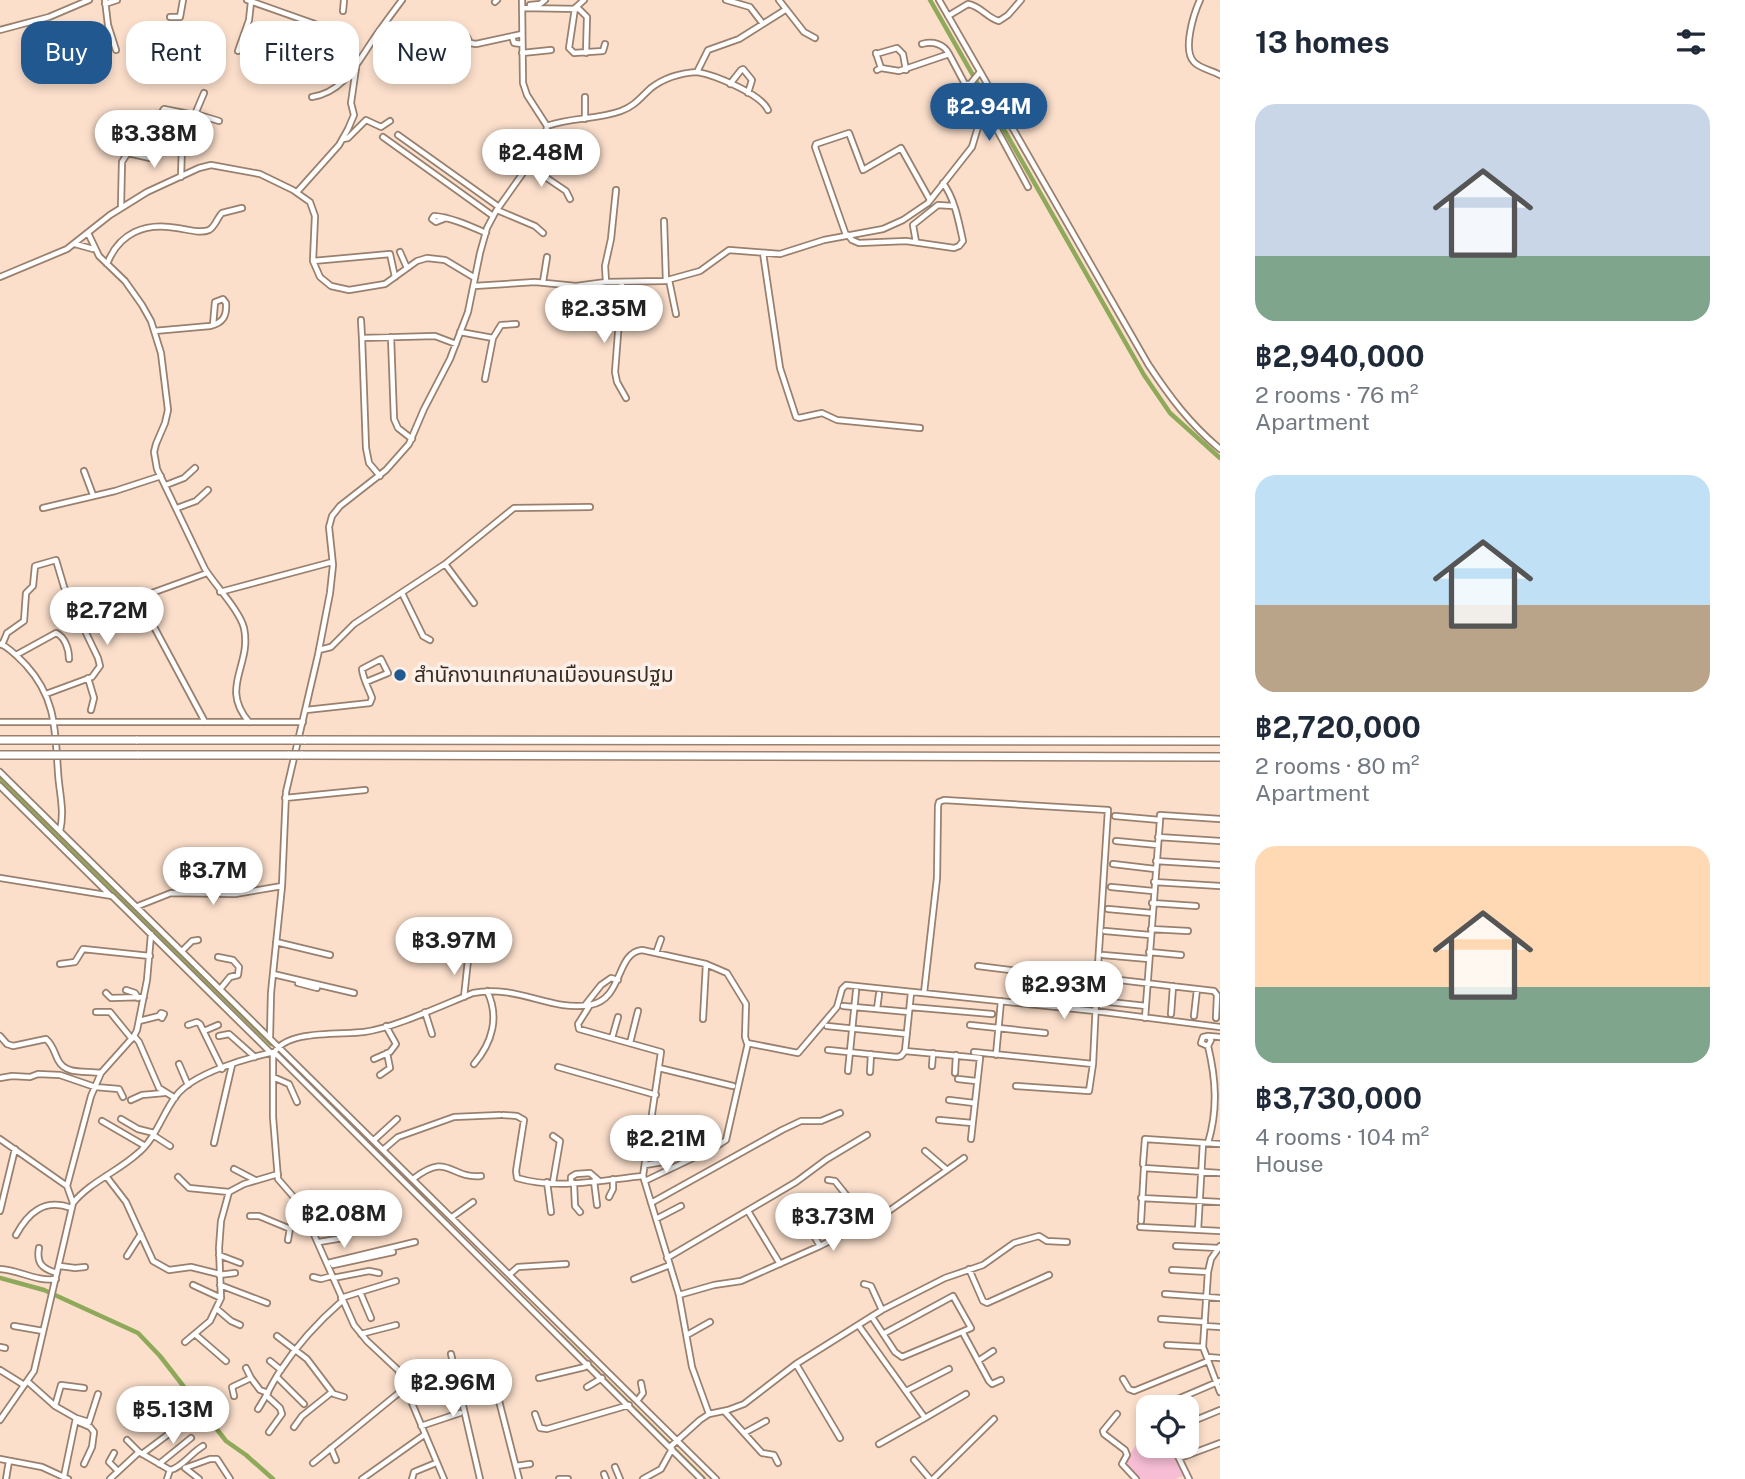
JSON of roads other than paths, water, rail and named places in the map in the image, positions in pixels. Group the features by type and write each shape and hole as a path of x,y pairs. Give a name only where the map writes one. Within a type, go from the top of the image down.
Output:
{"highway":[{"path":"0,740 1220,741"},
{"path":"0,755 1220,757"}],"street":[{"path":"0,30 49,18 89,0"},
{"path":"116,50 108,25 105,2 117,0"},
{"path":"170,17 180,17 183,0"},
{"path":"343,11 344,0"},
{"path":"387,21 402,0"},
{"path":"523,5 540,4 545,0"},
{"path":"584,0 575,8 569,48 574,53 601,52 605,44"},
{"path":"726,0 750,8 763,24"},
{"path":"779,0 804,32 815,38"},
{"path":"939,0 978,74 1148,364 1173,402 1220,449"},
{"path":"948,16 965,2 977,6 998,21 1008,15 1021,0"},
{"path":"1200,0 1192,18 1191,58 1196,64 1220,75"},
{"path":"239,51 249,20 249,1 306,21"},
{"path":"523,5 582,10 587,17 586,53"},
{"path":"270,1037 282,887 285,798 330,593 332,562 328,534 332,516 340,506 403,453 412,439 468,312 486,233 493,216 545,142 547,126 525,91 522,53 523,5"},
{"path":"697,72 708,50 739,39 785,10"},
{"path":"471,43 522,34"},
{"path":"512,36 514,43 522,44"},
{"path":"359,63 373,40"},
{"path":"922,44 932,42 942,45 949,54 976,91 1028,187"},
{"path":"906,70 903,54 897,48 876,53 879,69 900,71 906,70 949,54"},
{"path":"522,53 551,50"},
{"path":"730,84 743,69 752,80 748,93"},
{"path":"547,126 567,119 603,117 624,110 633,106 664,80 697,72 763,100 768,110"},
{"path":"474,286 543,282 576,286 607,282 668,281 707,268 729,250 786,253 824,240 891,226 930,201 972,147 977,135 977,121 966,96 969,84 978,74"},
{"path":"312,97 328,93 338,84"},
{"path":"297,192 343,139 354,115 351,103 354,84"},
{"path":"181,178 182,145 204,93"},
{"path":"582,119 585,97"},
{"path":"121,207 122,166 134,134 148,132 162,111 167,109 219,121"},
{"path":"158,119 185,136"},
{"path":"343,139 348,138 366,120 381,127 390,121"},
{"path":"148,132 158,140 182,145"},
{"path":"930,201 901,148 863,170 849,133 816,144 847,235 859,243 916,243 954,248 961,245 962,237 943,183"},
{"path":"398,135 498,209 535,226 543,233"},
{"path":"383,137 493,216"},
{"path":"128,153 150,158 155,152 158,140"},
{"path":"0,277 51,257 74,244 121,207 147,192 204,166 220,166 260,173 297,192 310,202 314,210 313,261 325,282 340,289 375,286 395,278 422,259 440,259 475,278"},
{"path":"529,166 566,191 570,199"},
{"path":"607,282 605,266 616,190"},
{"path":"916,243 913,228 917,221 938,205 948,204 953,207"},
{"path":"107,264 118,243 128,235 161,226 208,230 212,229 222,213 242,208"},
{"path":"446,218 486,233"},
{"path":"664,221 668,281 676,314"},
{"path":"88,233 95,249 133,291 148,315 154,331 162,359 168,410 154,452 161,476 207,573 240,618 244,629 244,655 236,701 248,722"},
{"path":"74,244 95,249"},
{"path":"400,252 407,268"},
{"path":"763,253 780,368 796,417 822,413 837,420 920,428"},
{"path":"313,261 390,254 395,278"},
{"path":"543,282 547,257"},
{"path":"622,282 615,372 626,398"},
{"path":"154,331 213,325 221,322 226,313 223,299 215,302 213,325"},
{"path":"361,320 367,458 380,475"},
{"path":"485,379 494,338 501,325 516,324"},
{"path":"460,332 494,338"},
{"path":"362,338 435,336 456,344"},
{"path":"391,337 394,419 398,428 412,439"},
{"path":"166,485 184,478 195,468"},
{"path":"84,471 93,495"},
{"path":"43,508 161,476"},
{"path":"177,508 196,501 208,490"},
{"path":"319,650 331,647 354,624 446,564 516,507 590,507"},
{"path":"46,694 97,673 100,662 64,587 56,560 35,565 33,586 26,593 24,621 7,633 1,644 16,655 41,683 55,722 63,808 60,831"},
{"path":"220,592 332,562"},
{"path":"446,564 474,603"},
{"path":"149,594 207,573"},
{"path":"402,593 421,634 430,640"},
{"path":"129,611 153,625 205,722"},
{"path":"16,655 56,633 68,647 69,659"},
{"path":"306,710 369,703 372,698 366,682 362,669 381,659 388,673 366,682"},
{"path":"88,678 94,698 91,710"},
{"path":"0,722 303,722"},
{"path":"0,772 60,831 151,933 342,1122 629,1405 716,1479"},
{"path":"0,786 119,896 138,906 278,1046 376,1138 637,1401 701,1479"},
{"path":"285,798 365,790"},
{"path":"924,993 937,878 939,802 944,800 1108,810 1093,1065 1087,1092 1016,1086"},
{"path":"1145,1018 1160,815 1220,819"},
{"path":"1115,816 1160,820"},
{"path":"1158,837 1220,841"},
{"path":"1116,841 1158,845"},
{"path":"1156,860 1220,865"},
{"path":"1113,864 1155,869"},
{"path":"0,878 119,896"},
{"path":"1154,882 1220,886"},
{"path":"138,906 171,893 235,894 282,887"},
{"path":"1111,887 1153,891"},
{"path":"1152,904 1196,906"},
{"path":"1108,909 1152,913"},
{"path":"1105,931 1188,931"},
{"path":"0,1420 3,1410 34,1371 72,1205 67,1186 95,1087 102,1073 133,1038 139,1021 150,956 151,933"},
{"path":"656,954 661,939"},
{"path":"183,950 198,940"},
{"path":"276,942 330,955"},
{"path":"60,964 75,962 83,948 150,956"},
{"path":"16,1235 30,1214 38,1209 72,1205 145,1146 175,1098 188,1085 232,1065 272,1052 295,1038 368,1032 487,990 507,990 562,1004 588,1005 609,995 628,957 642,950 706,964 727,973 746,1004 745,1037 748,1043 726,1139 714,1148 644,1178 572,1183 517,1178 524,1120 517,1116 454,1117 398,1137 384,1149"},
{"path":"1103,955 1181,955"},
{"path":"218,957 233,960 239,967 238,975 230,977 221,988"},
{"path":"464,997 468,960"},
{"path":"703,1019 706,964"},
{"path":"978,966 1097,981"},
{"path":"273,974 354,993"},
{"path":"618,980 611,978 601,985 578,1024 579,1030 658,1049 661,1052 644,1178 679,1295 692,1367 709,1414"},
{"path":"1102,978 1217,992 1216,1018"},
{"path":"291,979 317,988"},
{"path":"748,1043 798,1053 837,1007 846,985 1220,1027"},
{"path":"1171,1014 1173,986"},
{"path":"1194,1016 1197,989"},
{"path":"126,990 141,997"},
{"path":"474,1064 490,1040 492,1005 487,990"},
{"path":"848,1071 856,991"},
{"path":"106,993 111,998 141,997"},
{"path":"828,1050 901,1056 905,1051 911,993"},
{"path":"877,1009 879,994"},
{"path":"996,1055 1001,1001"},
{"path":"1100,1001 1146,1006"},
{"path":"843,1006 992,1014"},
{"path":"425,1011 432,1034"},
{"path":"630,1042 638,1011"},
{"path":"96,1012 110,1012 139,1042 156,1082 165,1093 175,1098"},
{"path":"139,1021 159,1016"},
{"path":"612,1038 618,1017"},
{"path":"188,1025 199,1022 222,1069"},
{"path":"1195,1024 1206,1037 1220,1037"},
{"path":"204,1031 218,1025"},
{"path":"970,1025 1045,1033"},
{"path":"374,1059 387,1053 396,1044 386,1026"},
{"path":"827,1026 907,1034"},
{"path":"219,1036 229,1034 255,1057"},
{"path":"0,1037 10,1046 46,1040 53,1046 58,1060 66,1069 102,1073"},
{"path":"1198,1230 1205,1143 1217,1119 1218,1092 1213,1065 1208,1046 1202,1044 1206,1037"},
{"path":"905,1051 980,1058 971,1139"},
{"path":"272,1052 273,1117 278,1174 282,1185 298,1202 361,1334 398,1370 444,1479"},
{"path":"974,1052 1093,1065"},
{"path":"380,1075 390,1068 387,1053"},
{"path":"870,1072 871,1054"},
{"path":"932,1066 933,1054"},
{"path":"955,1073 956,1055"},
{"path":"179,1064 188,1085"},
{"path":"214,1143 232,1065"},
{"path":"1213,1065 1220,1065"},
{"path":"558,1067 656,1095"},
{"path":"659,1068 733,1086"},
{"path":"0,1078 60,1075 95,1087 119,1088 123,1097"},
{"path":"274,1077 289,1084 297,1102"},
{"path":"958,1079 976,1081"},
{"path":"131,1100 142,1095 165,1093"},
{"path":"949,1100 974,1103"},
{"path":"651,1203 782,1130 801,1121 821,1121 840,1113"},
{"path":"121,1119 154,1134 170,1146"},
{"path":"376,1138 397,1119"},
{"path":"939,1120 972,1123"},
{"path":"102,1121 145,1146"},
{"path":"667,1258 796,1182 867,1135"},
{"path":"551,1212 548,1199 550,1182 560,1141 553,1136"},
{"path":"0,1139 67,1186"},
{"path":"1143,1164 1145,1139 1220,1144"},
{"path":"0,1211 15,1149"},
{"path":"645,1165 663,1162 684,1152"},
{"path":"925,1152 946,1169"},
{"path":"679,1295 714,1285 741,1282 820,1246 897,1206 964,1158"},
{"path":"414,1179 437,1166 449,1167 474,1177 481,1176"},
{"path":"1141,1220 1144,1168 1220,1173"},
{"path":"234,1169 255,1180"},
{"path":"580,1212 574,1203 571,1177 576,1174 590,1173 596,1181 597,1205"},
{"path":"178,1177 189,1188 229,1192 255,1180 278,1174"},
{"path":"106,1175 126,1202 153,1261 169,1270 191,1267 219,1274 235,1273"},
{"path":"609,1197 613,1189 613,1179"},
{"path":"828,1180 835,1181 868,1222"},
{"path":"185,1342 210,1321 221,1298 221,1221 229,1192"},
{"path":"1142,1198 1220,1202"},
{"path":"452,1217 472,1202"},
{"path":"656,1219 681,1206"},
{"path":"748,1211 780,1264"},
{"path":"250,1216 259,1216 290,1228 308,1221"},
{"path":"799,1223 808,1226 820,1246"},
{"path":"1140,1227 1220,1231"},
{"path":"288,1240 290,1228"},
{"path":"319,1242 343,1238 351,1232"},
{"path":"127,1255 141,1234"},
{"path":"643,1479 661,1469 673,1445 685,1431 709,1414 744,1404 796,1364 882,1310 945,1278 983,1265 1014,1243 1039,1237 1047,1241 1067,1242"},
{"path":"328,1265 415,1242"},
{"path":"1176,1246 1219,1247"},
{"path":"1219,1247 1211,1259 1208,1272 1203,1347 1220,1392"},
{"path":"38,1248 39,1263 57,1276"},
{"path":"328,1265 393,1252"},
{"path":"219,1255 240,1263"},
{"path":"510,1275 518,1267 566,1264"},
{"path":"634,1279 670,1265"},
{"path":"60,1266 85,1267"},
{"path":"0,1269 11,1269 44,1279 57,1276"},
{"path":"969,1269 983,1301 987,1303 1049,1275"},
{"path":"164,1277 169,1270"},
{"path":"1172,1270 1208,1272"},
{"path":"313,1277 321,1279 369,1271 379,1273"},
{"path":"258,1409 296,1350 342,1299 396,1281"},
{"path":"864,1284 871,1286 882,1310"},
{"path":"193,1285 221,1298"},
{"path":"220,1285 267,1303"},
{"path":"360,1292 371,1318"},
{"path":"1165,1294 1220,1298"},
{"path":"872,1317 883,1334 898,1355 906,1357 971,1328 953,1297 883,1334"},
{"path":"217,1309 240,1325"},
{"path":"1161,1319 1220,1326"},
{"path":"687,1335 710,1322"},
{"path":"361,1334 396,1325"},
{"path":"14,1326 44,1331"},
{"path":"859,1326 925,1418"},
{"path":"963,1333 991,1383 1001,1380"},
{"path":"195,1335 226,1361"},
{"path":"277,1336 318,1371 338,1400"},
{"path":"1167,1345 1203,1347"},
{"path":"978,1361 993,1351"},
{"path":"451,1354 480,1479"},
{"path":"1124,1379 1129,1389 1134,1391 1208,1359 1220,1358"},
{"path":"270,1361 281,1370"},
{"path":"540,1378 588,1364"},
{"path":"796,1364 840,1438"},
{"path":"246,1368 260,1390 282,1414 269,1432"},
{"path":"906,1391 949,1368"},
{"path":"0,1370 26,1383 55,1406 90,1427 94,1432 92,1447 84,1464"},
{"path":"424,1371 427,1381"},
{"path":"460,1394 473,1390 467,1371"},
{"path":"488,1375 497,1393 519,1479"},
{"path":"277,1377 304,1404"},
{"path":"234,1396 232,1387 251,1378"},
{"path":"313,1463 406,1387 435,1378"},
{"path":"587,1387 602,1378"},
{"path":"1187,1395 1218,1382"},
{"path":"637,1401 643,1393 641,1383"},
{"path":"55,1406 61,1385 84,1388"},
{"path":"333,1393 344,1397"},
{"path":"294,1427 302,1416 333,1393"},
{"path":"76,1420 89,1422 99,1394"},
{"path":"879,1444 967,1394"},
{"path":"535,1414 540,1428 547,1429 629,1405"},
{"path":"1199,1419 1220,1410"},
{"path":"725,1411 762,1452 774,1455 778,1463"},
{"path":"421,1426 460,1413"},
{"path":"1117,1414 1103,1431 1125,1450 1127,1455 1122,1464 1136,1479"},
{"path":"110,1479 140,1453 190,1418"},
{"path":"914,1460 931,1479 994,1419"},
{"path":"0,1459 42,1467 56,1476 66,1477 76,1420"},
{"path":"744,1433 766,1421"},
{"path":"365,1478 424,1435"},
{"path":"159,1464 191,1438"},
{"path":"127,1440 140,1453 170,1470 217,1459 230,1479"},
{"path":"1199,1451 1220,1443"},
{"path":"183,1466 190,1454 203,1446"},
{"path":"331,1448 336,1460"},
{"path":"114,1453 109,1462 118,1471"},
{"path":"1180,1458 1189,1479"},
{"path":"6,1479 9,1461"},
{"path":"412,1479 414,1472 436,1463"},
{"path":"516,1466 530,1464"},
{"path":"183,1466 199,1479"},
{"path":"615,1467 620,1479"},
{"path":"167,1479 170,1470"},
{"path":"559,1479 568,1479"}],"waterway":[{"path":"930,0 1144,375 1170,413 1220,458"},
{"path":"0,779 271,1044"},
{"path":"279,1052 369,1145"},
{"path":"0,1278 44,1290 138,1333 160,1356 226,1441 273,1479"},
{"path":"561,1336 704,1479"}],"place":[{"name":"สำนักงานเทศบาลเมืองนครปฐม","path":"400,675"}]}
